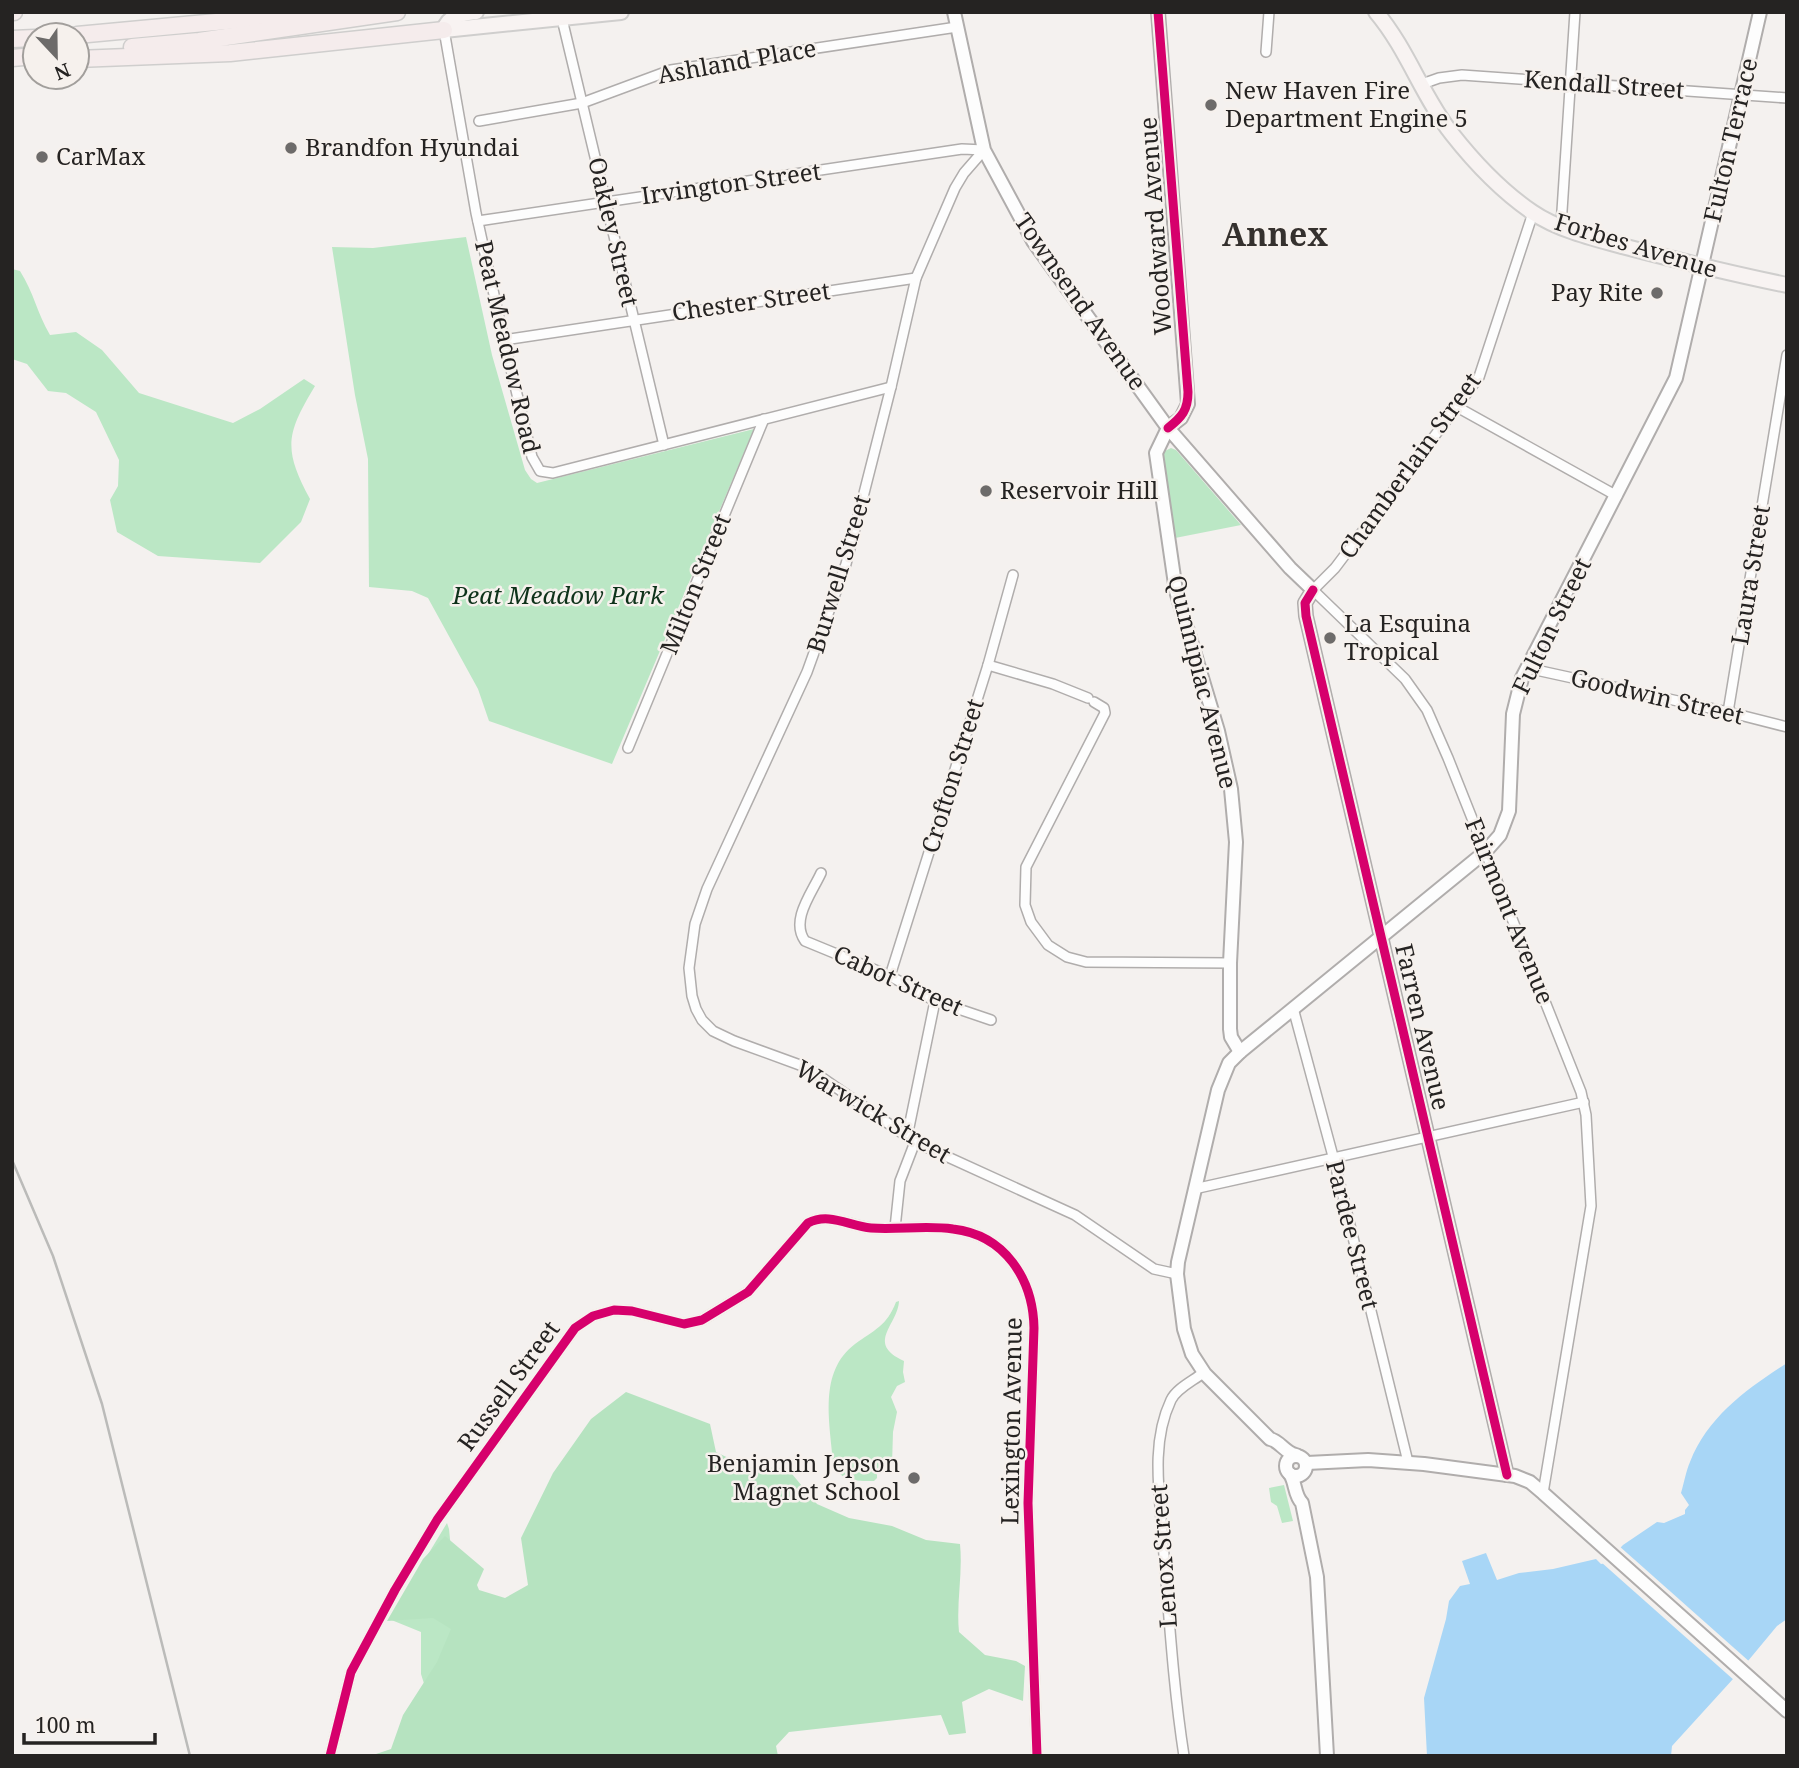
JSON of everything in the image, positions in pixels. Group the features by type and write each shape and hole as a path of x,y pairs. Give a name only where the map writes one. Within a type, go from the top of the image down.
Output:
{"highway":[{"path":"91,34 322,12"},
{"path":"91,51 199,41 397,12"},
{"path":"91,58 230,52 444,30"}],"main road":[{"path":"444,30 450,19 460,14 476,12"},
{"path":"444,30 621,12"},
{"name":"Townsend Avenue","path":"954,12 984,150 1033,241 1168,428"},
{"name":"Woodward Avenue","path":"1158,12 1188,393 1184,414 1168,428"},
{"name":"Forbes Avenue","path":"1377,12 1394,33 1436,110 1453,134 1488,174 1533,213 1598,239 1702,267 1787,285"},
{"name":"Fulton Terrace","path":"1702,267 1760,12"},
{"name":"Fulton Street","path":"1240,1052 1485,852 1500,835 1509,811 1513,714 1519,687 1676,378 1702,267"},
{"name":"Fairmont Avenue","path":"1168,428 1290,568 1313,590"},
{"name":"Quinnipiac Avenue","path":"1168,428 1157,453 1177,591 1218,731 1231,789 1236,842 1230,963 1231,1037 1240,1052"},
{"name":"Farren Avenue","path":"1313,590 1305,603 1306,617 1507,1475"},
{"path":"1240,1052 1228,1063 1218,1090 1177,1274 1187,1341 1203,1373 1270,1439 1304,1458 1306,1468 1302,1503 1317,1577 1327,1756"},
{"path":"1270,1439 1272,1446 1283,1458 1298,1499 1302,1503"},
{"path":"1288,1470 1289,1459 1296,1455"},
{"path":"1288,1470 1297,1476 1306,1468 1345,1460 1408,1462 1524,1478 1787,1711"}],"street":[{"path":"1266,52 1269,12"},
{"path":"1561,226 1575,12"},
{"name":"Oakley Street","path":"562,19 664,445"},
{"name":"Ashland Place","path":"479,121 582,103 671,70 957,27"},
{"name":"Peat Meadow Road","path":"444,30 478,221 503,340 532,457 540,471 552,473 891,387"},
{"name":"Kendall Street","path":"1422,84 1439,78 1462,75 1787,99"},
{"name":"Irvington Street","path":"478,221 957,150 984,150"},
{"name":"Burwell Street","path":"692,996 692,941 707,889 785,725 846,564 916,278 955,188 984,150"},
{"name":"Chamberlain Street","path":"1313,590 1335,568 1479,377 1533,213"},
{"name":"Chester Street","path":"503,340 916,278"},
{"name":"Laura Street","path":"1728,712 1787,355"},
{"path":"1457,407 1515,442 1617,496"},
{"name":"Milton Street","path":"628,748 764,419"},
{"name":"Crofton Street","path":"890,976 988,664 1013,575"},
{"name":"Fairmont Avenue","path":"1313,590 1405,679 1427,710 1584,1102 1591,1206 1543,1493"},
{"path":"988,664 1052,684 1104,708 1105,713 1026,867 1025,905 1031,922 1048,945 1067,957 1086,962 1230,963"},
{"name":"Goodwin Street","path":"1527,668 1787,727"},
{"name":"Cabot Street","path":"821,873 799,922 801,935 805,940 890,976 935,1001 991,1020"},
{"name":"Warwick Street","path":"692,996 702,1020 713,1031 808,1068 911,1140 1074,1215 1153,1269 1177,1274"},
{"path":"895,1228 900,1181 911,1140 935,1001"},
{"name":"Pardee Street","path":"1293,1008 1334,1160 1408,1462"},
{"path":"1195,1189 1584,1102"},
{"name":"Russell Street","path":"330,1756 351,1672 395,1590 437,1520 575,1328 593,1316 614,1310 632,1311 684,1324 702,1320 748,1292 802,1229 817,1219 835,1219 870,1228 895,1228"},
{"name":"Lexington Avenue","path":"895,1228 951,1228 992,1242 1021,1273 1031,1296 1034,1328 1028,1503 1037,1756"},
{"name":"Lenox Street","path":"1184,1756 1175,1701 1157,1486 1162,1433 1172,1399 1177,1392 1203,1373"}],"green space":[{"name":"Peat Meadow Park","path":"466,237 492,355 525,470 537,483 754,429 612,764 489,721 478,689 428,598 412,591 369,587 368,459 355,395 332,247 373,248"},
{"path":"12,269 20,271 25,279 50,335 76,332 102,350 139,393 233,423 260,409 304,379 315,386 298,417 292,442 295,467 310,499 301,522 260,563 158,556 117,532 110,500 118,486 119,460 96,412 66,393 48,391 27,364 12,359"},
{"path":"1171,448 1176,450 1241,525 1175,538 1162,456"},
{"path":"899,1301 885,1340 893,1354 904,1361 905,1382 897,1386 891,1397 897,1412 893,1432 892,1465 890,1469 877,1469 877,1478 874,1481 849,1479 839,1473 833,1462 829,1414 831,1383 843,1355 884,1322"},
{"path":"626,1392 710,1424 716,1452 747,1467 787,1468 817,1504 849,1518 892,1526 926,1540 960,1544 959,1632 985,1655 1016,1661 1025,1666 1023,1701 989,1689 962,1702 966,1733 949,1735 941,1715 789,1732 776,1746 778,1756 370,1756 391,1749 403,1715 437,1662 451,1629 433,1618 387,1621 423,1559 445,1536 484,1569 477,1585 479,1590 505,1598 528,1585 521,1538 553,1473 591,1419"},
{"path":"1284,1485 1293,1521 1282,1523 1277,1506 1271,1502 1269,1488"},
{"path":"447,1523 471,1756 438,1728 421,1674 421,1632 389,1619"}],"water":[{"path":"1787,1363 1787,1619 1777,1626 1672,1746 1671,1756 1427,1756 1424,1698 1449,1601 1460,1586 1470,1584 1462,1561 1486,1553 1497,1580 1519,1573 1553,1569 1596,1559 1601,1564 1606,1563 1623,1545 1657,1522 1664,1523 1685,1514 1689,1505 1681,1493 1686,1473 1707,1431 1744,1393"}],"pier":[{"path":"1618,1545 1751,1663 1735,1681 1601,1562"}],"railway":[{"path":"12,1160 53,1256 102,1404 190,1756"}],"cycle path":[{"path":"1158,12 1188,392 1183,413 1168,428"},
{"path":"1313,590 1305,603 1306,616 1507,1475"},
{"path":"330,1756 351,1672 395,1590 437,1520 575,1328 593,1316 614,1310 632,1311 684,1324 702,1320 748,1292 808,1223 824,1219 871,1228 943,1228 971,1233 1001,1250 1013,1262 1022,1277 1028,1293 1034,1328 1028,1503 1037,1756"}],"place":[{"name":"New Haven Fire Department Engine 5","path":"1211,105"},
{"name":"Brandfon Hyundai","path":"291,148"},
{"name":"CarMax","path":"42,157"},
{"name":"Pay Rite","path":"1657,293"},
{"name":"Reservoir Hill","path":"986,491"},
{"name":"La Esquina Tropical","path":"1330,638"},
{"name":"Benjamin Jepson Magnet School","path":"914,1478"}],"district":[{"name":"Annex","path":"1275,235"}]}
